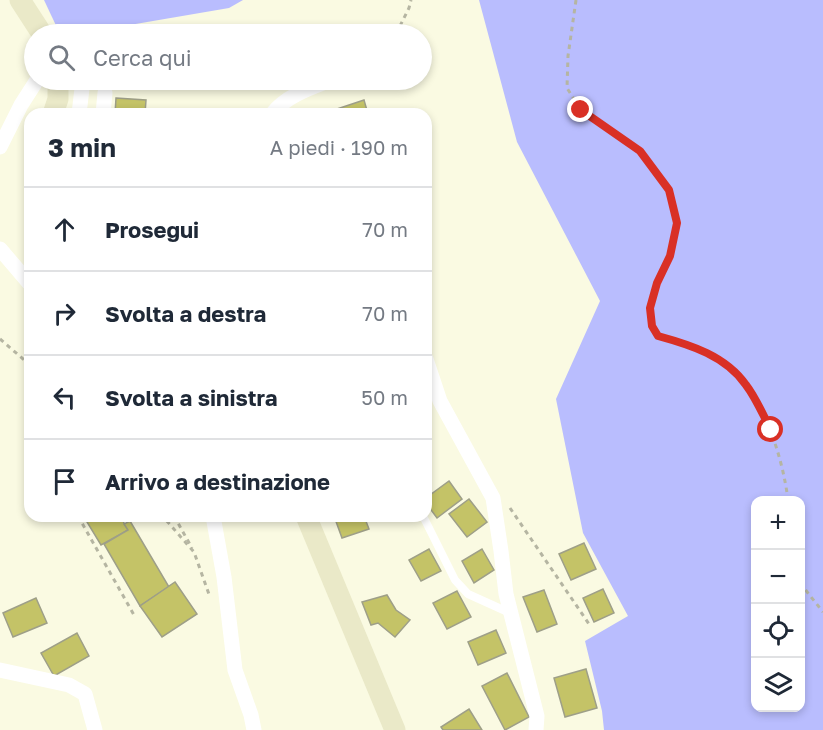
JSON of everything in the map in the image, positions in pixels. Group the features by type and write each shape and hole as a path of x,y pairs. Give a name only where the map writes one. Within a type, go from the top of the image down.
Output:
{"main road":[{"path":"20,0 36,24"},
{"path":"55,108 58,90"},
{"path":"308,522 395,730"}],"street":[{"path":"0,147 31,90"},
{"path":"80,108 82,90"},
{"path":"277,108 306,90"},
{"path":"104,108 105,93"},
{"path":"0,249 24,277"},
{"path":"432,377 440,401 493,498 510,613 537,716 536,730"},
{"path":"214,522 224,577 235,670 251,714 254,730"},
{"path":"0,670 69,685 85,694 95,730"}],"lane":[{"path":"426,522 455,580 468,594 510,613"}],"path":[{"path":"401,24 411,0"},
{"path":"576,0 568,56 567,88 581,110 640,151 669,190 677,223 670,256 657,283 650,308 652,326 658,336 690,345 720,360 746,384 771,430 787,496"},
{"path":"0,339 24,360"},
{"path":"489,490 501,495 589,624"},
{"path":"81,522 134,615"},
{"path":"168,522 194,552"},
{"path":"177,522 194,552 214,607"},
{"path":"805,588 823,612"}],"shaded area":[{"path":"44,0 243,0 229,8 135,24 55,24"},
{"path":"479,0 823,0 823,730 604,730 602,711 585,641 628,616 583,533 556,399 600,301 517,142"}],"building":[{"path":"116,98 146,100 145,108 115,108"},
{"path":"364,100 366,108 340,108"},
{"path":"449,481 462,499 437,518 432,511 432,494"},
{"path":"469,499 487,522 467,537 449,514"},
{"path":"87,522 123,522 128,530 101,545"},
{"path":"131,522 169,587 140,606 104,544 128,530 124,524"},
{"path":"336,522 366,522 369,529 342,538"},
{"path":"584,543 596,569 571,580 559,554"},
{"path":"429,549 441,571 421,581 409,560"},
{"path":"482,549 494,570 474,583 462,561"},
{"path":"175,582 197,614 162,637 140,606"},
{"path":"603,589 614,613 594,622 583,598"},
{"path":"544,590 557,624 537,632 523,597"},
{"path":"457,591 471,617 447,629 433,603"},
{"path":"387,595 396,610 410,620 395,637 378,623 371,625 362,602"},
{"path":"36,598 47,623 13,637 3,613"},
{"path":"496,630 506,653 478,665 468,642"},
{"path":"77,633 89,656 54,676 41,653"},
{"path":"586,669 597,708 565,717 554,678"},
{"path":"507,673 529,717 505,730 482,686"},
{"path":"469,709 482,730 443,730 441,727"}],"route":[{"path":"581,110 640,151 669,190 677,223 670,256 657,283 650,308 652,326 658,336 690,345 720,360 746,384 771,430"}]}
